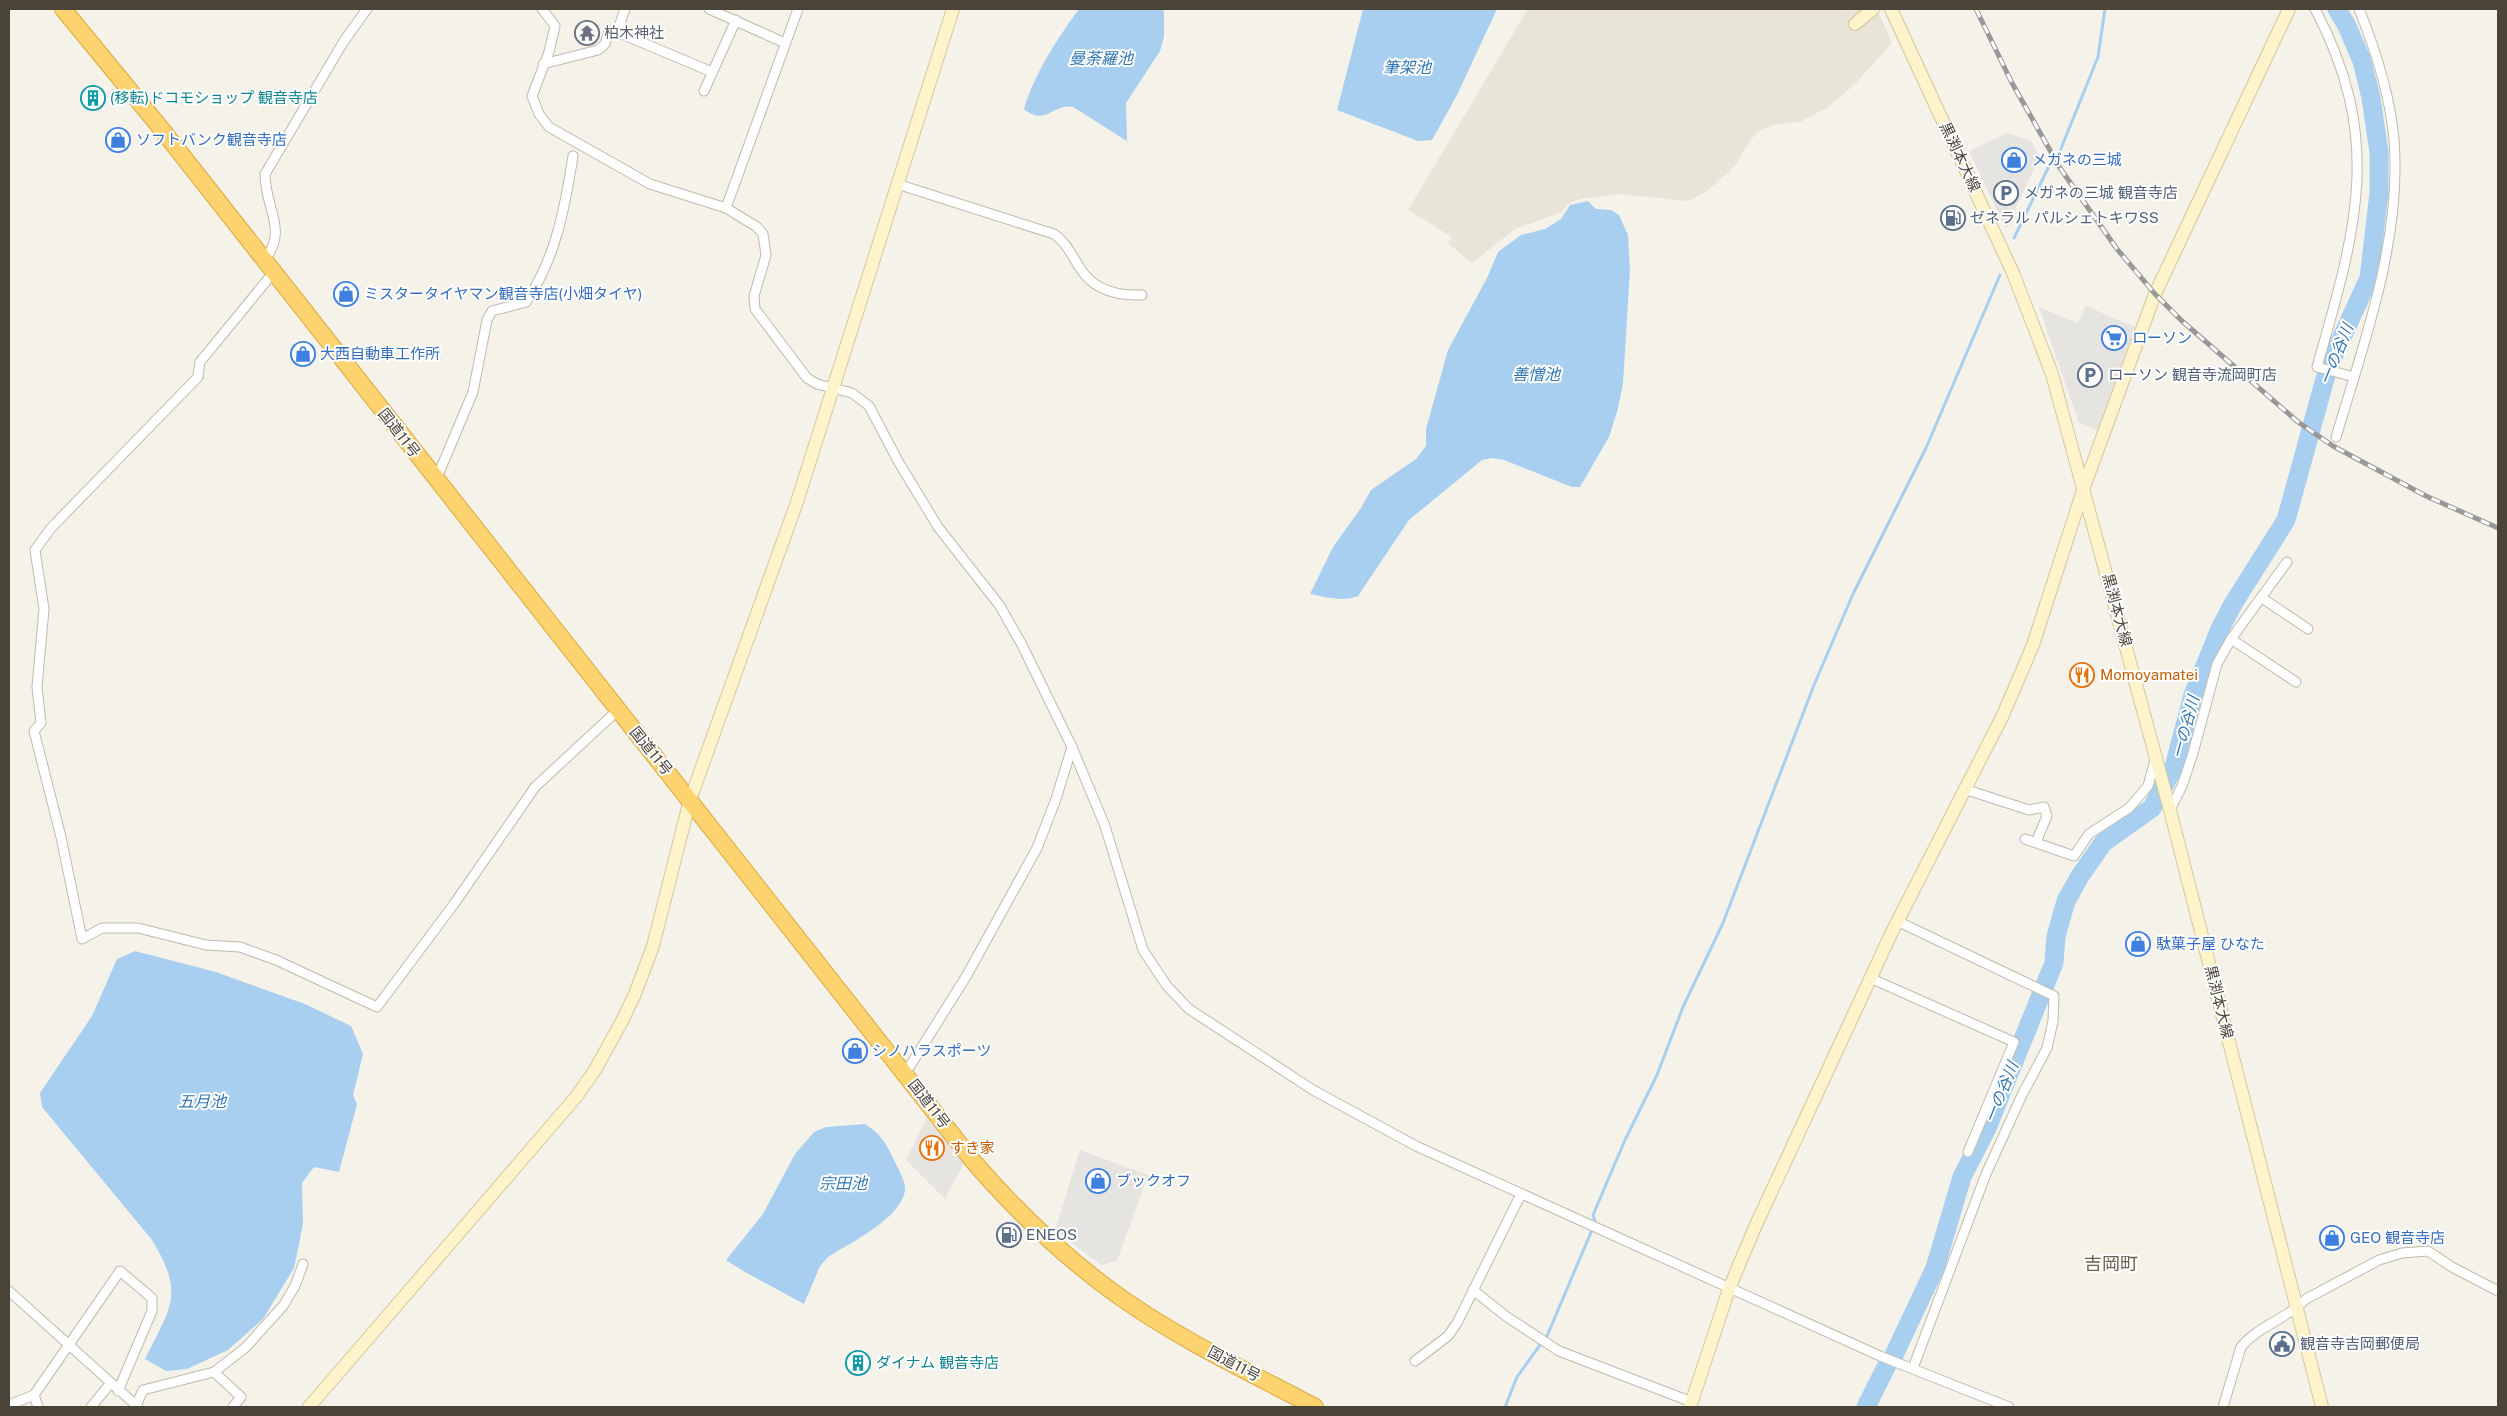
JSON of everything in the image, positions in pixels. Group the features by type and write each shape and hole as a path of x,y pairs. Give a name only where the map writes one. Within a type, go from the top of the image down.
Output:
{"highway":[{"name":"国道11号","path":"62,9 158,126 999,1191 1042,1234 1080,1266 1163,1325 1315,1407"}],"street":[{"path":"367,9 344,41 265,174 265,184 277,236 268,267 200,362 198,377 51,528 35,550 44,609 37,687 41,724 34,731 61,838 82,939 102,928 138,928 206,944 240,947 276,960 377,1008 454,904 535,787 618,710"},
{"path":"542,9 554,26 544,64 532,96 539,114 549,127 650,184 726,208 757,227 763,234 766,255 754,296 755,309 807,378 817,384 852,393 868,406 898,461 938,527 1004,613 1072,747 1105,826 1142,950 1167,986 1183,1003 1313,1090 1416,1146 1880,1356 2009,1407"},
{"path":"617,32 625,9"},
{"path":"710,9 785,43"},
{"path":"726,208 798,9"},
{"path":"309,1407 529,1154 576,1097 594,1070 636,994 653,946 690,800 797,502 953,9"},
{"path":"1855,24 1873,9"},
{"name":"黒渕本大線","path":"1891,9 1996,235 2028,310 2052,374 2170,810 2322,1407"},
{"path":"1473,1290 1507,1317 1559,1351 1691,1405 1729,1289 1870,978 1897,921 2003,715 2033,645 2084,487 2155,294 2289,9"},
{"path":"2315,9 2343,77 2355,126 2358,161 2354,227 2317,367 2354,377"},
{"path":"2336,437 2379,285 2391,231 2394,141 2388,98 2379,60 2359,9"},
{"path":"704,91 736,20"},
{"path":"544,64 598,50 605,44 609,31 617,32 712,72"},
{"path":"436,480 473,392 487,320 492,311 526,302 544,269 565,210 573,156"},
{"path":"897,184 1054,234 1064,241 1082,272 1098,286 1119,296 1142,295"},
{"path":"2170,810 2182,786 2193,753 2217,664 2231,639 2287,562"},
{"path":"2262,598 2308,629"},
{"path":"2231,639 2296,682"},
{"path":"905,1074 967,975 1037,848 1056,799 1072,747"},
{"path":"2025,839 2074,856 2089,834 2129,808 2148,786 2156,757"},
{"path":"1964,790 2029,810 2044,807 2047,816 2036,842"},
{"path":"1897,921 2054,996 2053,1021 2047,1048 1986,1174 1913,1368"},
{"path":"1870,978 2014,1042 1968,1152"},
{"path":"1415,1361 1448,1336 1520,1194"},
{"path":"2223,1407 2241,1347 2247,1339 2297,1309 2306,1299 2371,1264 2402,1253 2428,1251 2452,1267 2498,1291"},
{"path":"9,1291 110,1384 137,1406 143,1390 214,1372 245,1348 270,1321 295,1286 303,1264"},
{"path":"9,1406 34,1396 120,1271 152,1298 152,1311 118,1391"},
{"path":"214,1372 241,1397 233,1407"},
{"path":"91,1407 110,1384"},
{"path":"34,1396 38,1407"}],"shaded area":[{"path":"1528,9 1843,9 1848,11 1850,9 1877,9 1892,43 1854,85 1828,107 1800,122 1777,124 1757,132 1745,148 1736,165 1707,191 1688,201 1619,194 1580,199 1569,203 1562,212 1515,229 1472,263 1448,243 1452,237 1408,210"},
{"name":"メガネの三城 観音寺店","path":"2007,133 2031,141 2040,156 2006,229 1969,151"},
{"name":"ローソン 観音寺流岡町店","path":"2086,306 2135,327 2098,430 2079,423 2039,307 2078,323"},
{"path":"928,1116 964,1163 945,1199 906,1160"},
{"path":"1080,1150 1148,1175 1117,1261 1101,1265 1055,1230"}],"water":[{"name":"曼荼羅池","path":"1079,9 1162,9 1164,12 1164,37 1160,51 1126,103 1127,141 1073,107 1060,108 1038,116 1024,109 1040,70"},
{"name":"筆架池","path":"1363,9 1497,9 1457,95 1432,140 1418,141 1337,110"},
{"name":"善憎池","path":"1588,201 1596,209 1611,210 1619,215 1628,235 1630,270 1623,384 1617,412 1609,437 1580,487 1572,487 1504,460 1492,458 1482,460 1409,520 1358,596 1340,599 1310,594 1333,547 1361,508 1371,490 1416,459 1426,446 1426,429 1448,350 1487,278 1498,252 1521,235 1545,229 1561,219 1570,205"},
{"name":"五月池","path":"135,951 216,972 305,1004 351,1026 363,1054 353,1095 357,1104 339,1172 314,1167 302,1183 303,1224 294,1268 263,1319 228,1350 187,1369 166,1371 145,1359 162,1326 171,1300 168,1274 162,1258 152,1240 42,1107 40,1093 92,1016 117,959"},
{"name":"宗田池","path":"865,1124 880,1136 886,1145 902,1176 905,1191 894,1211 884,1220 861,1237 828,1257 820,1266 804,1304 726,1260 763,1214 795,1154 814,1132 826,1127"}],"waterway":[{"path":"2060,151 2098,57 2105,9"},
{"name":"一の谷川","path":"1894,1355 1935,1268 1962,1177 1987,1128 2054,963 2056,936 2066,901 2080,876 2103,843 2152,808 2174,767 2193,695 2220,629 2233,604 2286,520 2328,368 2369,278 2379,193 2379,152 2371,98 2362,61 2347,26 2337,9"},
{"path":"2014,238 2051,162"},
{"path":"1595,1221 1593,1215 1625,1140 1657,1075 1683,1007 1723,923 1814,685 1853,594 1926,448 2000,275"},
{"path":"1547,1336 1592,1230"},
{"path":"1505,1407 1517,1377 1540,1345"},
{"name":"一の谷川","path":"1866,1407 1887,1365"}],"railway":[{"path":"1976,9 2012,83 2060,168 2117,249 2155,294 2182,321 2298,422 2333,446 2426,496 2498,528"}],"place":[{"name":"柏木神社","path":"587,33"},
{"name":"(移転)ドコモショップ 観音寺店","path":"93,98"},
{"name":"ソフトバンク観音寺店","path":"118,140"},
{"name":"メガネの三城","path":"2014,160"},
{"name":"メガネの三城 観音寺店","path":"2006,193"},
{"name":"ゼネラル パルシェトキワSS","path":"1953,218"},
{"name":"ミスタータイヤマン観音寺店(小畑タイヤ)","path":"346,294"},
{"name":"ローソン","path":"2114,338"},
{"name":"大西自動車工作所","path":"303,354"},
{"name":"ローソン 観音寺流岡町店","path":"2090,375"},
{"name":"Momoyamatei","path":"2082,675"},
{"name":"駄菓子屋 ひなた","path":"2138,944"},
{"name":"シノハラスポーツ","path":"855,1051"},
{"name":"すき家","path":"932,1148"},
{"name":"ブックオフ","path":"1098,1181"},
{"name":"ENEOS","path":"1009,1235"},
{"name":"GEO 観音寺店","path":"2332,1238"},
{"name":"観音寺吉岡郵便局","path":"2282,1344"},
{"name":"ダイナム 観音寺店","path":"858,1363"}],"district":[{"name":"吉岡町","path":"2111,1264"}]}
